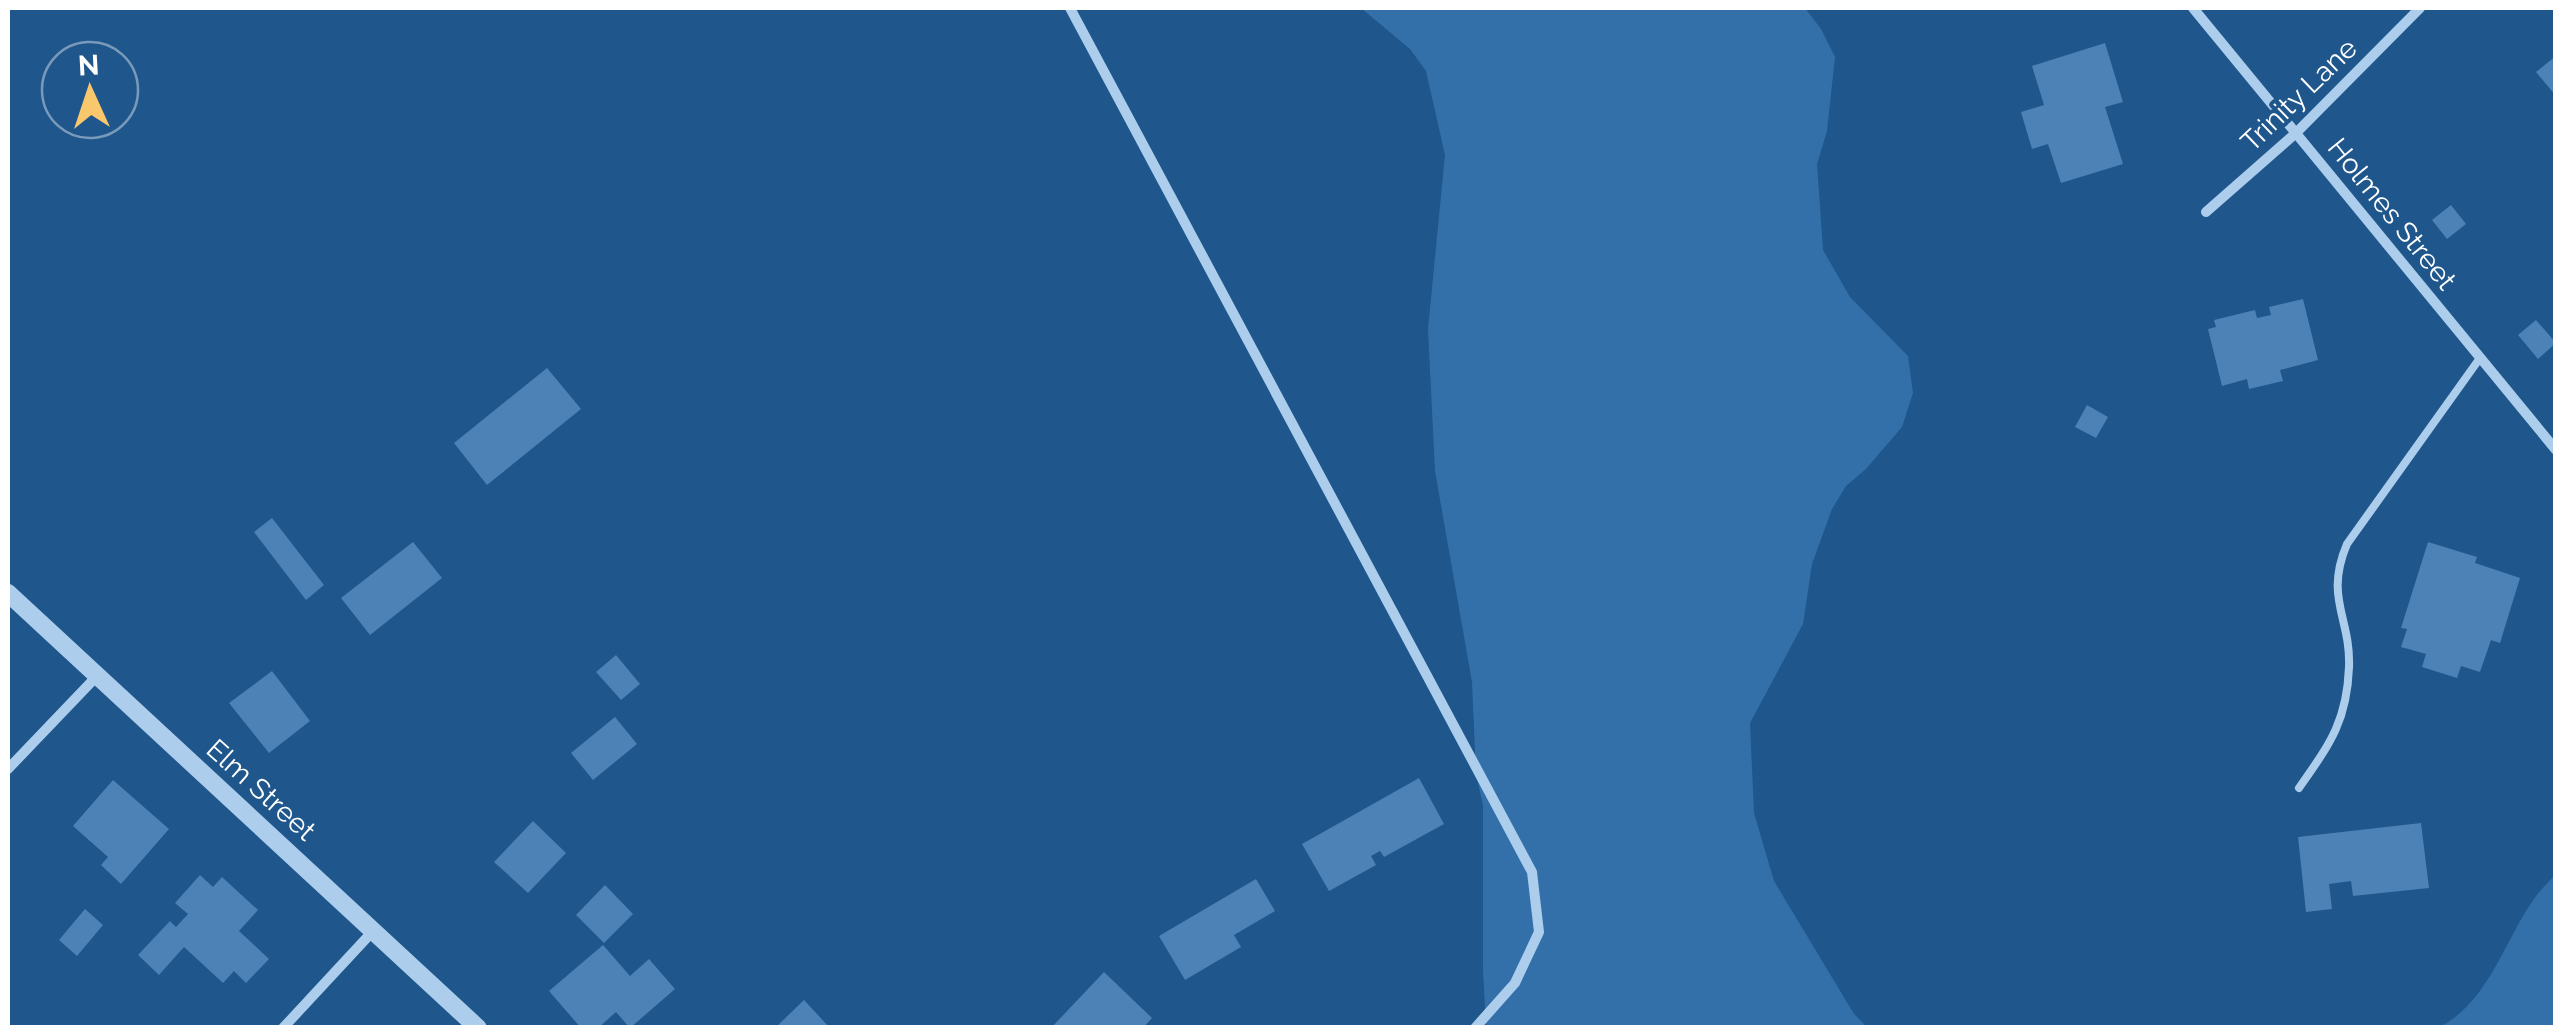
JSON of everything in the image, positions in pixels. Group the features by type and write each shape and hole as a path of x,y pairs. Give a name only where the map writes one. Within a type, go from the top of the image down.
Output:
{"street":[{"path":"1070,8 1532,872 1539,932 1515,983 1475,1028"},
{"name":"Holmes Street","path":"2193,8 2556,450"},
{"name":"Trinity Lane","path":"2206,212 2296,134 2420,8"},
{"name":"Elm Street","path":"8,593 478,1028"},
{"path":"8,769 96,677"},
{"path":"284,1028 374,930"}],"lane":[{"path":"2299,788 2335,738 2343,709 2350,664 2338,606 2337,568 2347,544 2480,358"}],"shaded area":[{"path":"1361,8 1805,8 1835,57 1827,131 1817,164 1823,250 1850,297 1908,356 1913,393 1902,427 1846,486 1832,509 1812,564 1803,624 1750,723 1754,813 1774,881 1854,1014 1867,1027 1486,1027 1483,805 1476,774 1472,682 1435,471 1428,329 1445,155 1426,71 1410,49"},
{"path":"2555,875 2555,1027 2440,1027 2471,1002 2523,915"}],"building":[{"path":"2105,43 2123,102 2105,107 2123,164 2061,183 2048,144 2032,149 2021,112 2044,105 2032,66"},
{"path":"2556,56 2556,96 2536,72"},
{"path":"2451,205 2466,224 2447,239 2432,220"},
{"path":"2303,299 2318,360 2280,370 2283,381 2249,389 2247,379 2222,386 2208,329 2216,327 2214,320 2255,310 2257,318 2271,315 2269,307"},
{"path":"2536,320 2556,343 2538,359 2518,335"},
{"path":"547,368 581,409 487,485 454,443"},
{"path":"2087,405 2108,417 2096,438 2075,427"},
{"path":"272,518 324,585 306,600 254,532"},
{"path":"413,542 442,578 370,635 341,598"},
{"path":"2428,542 2477,557 2475,563 2520,578 2500,643 2491,640 2480,672 2461,666 2457,678 2422,667 2426,654 2401,647 2407,629 2401,628"},
{"path":"616,655 640,684 621,700 596,672"},
{"path":"272,671 310,721 269,753 229,703"},
{"path":"615,717 637,744 593,780 571,753"},
{"path":"1419,778 1444,824 1384,857 1380,851 1371,856 1376,865 1329,891 1302,844"},
{"path":"113,780 169,829 121,884 101,865 108,857 73,826"},
{"path":"533,821 566,853 528,893 494,862"},
{"path":"2421,823 2429,888 2353,896 2351,881 2329,884 2332,909 2306,912 2298,837"},
{"path":"200,875 213,887 222,877 258,910 239,931 269,959 246,983 234,971 223,983 184,947 159,975 138,955 170,921 176,927 188,914 175,903"},
{"path":"1256,879 1275,911 1234,935 1241,947 1185,980 1159,936"},
{"path":"605,885 633,914 604,943 576,915"},
{"path":"85,909 103,925 77,956 59,940"},
{"path":"603,945 630,976 649,959 675,989 630,1028 616,1012 598,1028 581,1028 549,991"},
{"path":"1104,972 1152,1018 1143,1028 1051,1028"},
{"path":"804,1000 830,1028 775,1028"}]}
